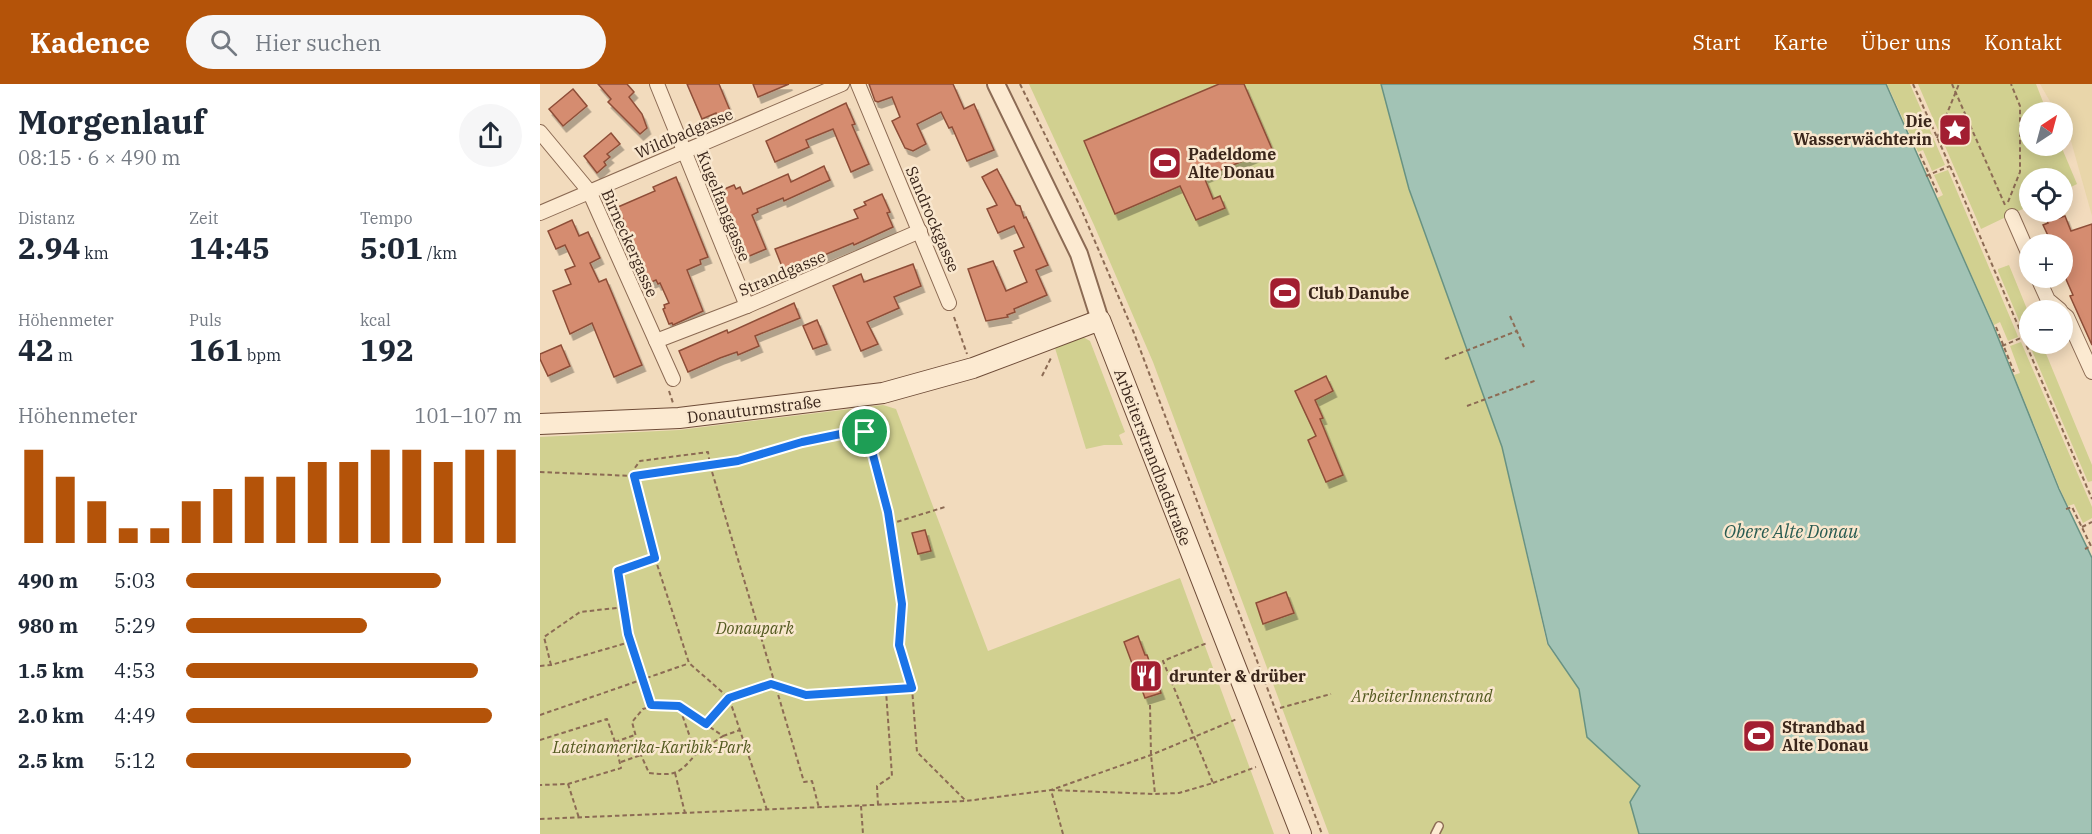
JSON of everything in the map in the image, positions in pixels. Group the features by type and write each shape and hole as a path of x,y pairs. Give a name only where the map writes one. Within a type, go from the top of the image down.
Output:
{"main road":[{"name":"Donauturmstraße","path":"540,424 679,418 883,393 973,368 1100,320"},
{"name":"Arbeiterstrandbadstraße","path":"1100,320 1301,834"}],"street":[{"name":"Kugelfanggasse","path":"657,84 747,306"},
{"name":"Wildbadgasse","path":"540,213 842,84"},
{"name":"Sandrockgasse","path":"858,84 949,303"},
{"name":"Arbeiterstrandbadstraße","path":"996,84 1079,254 1100,320"},
{"name":"Birneckergasse","path":"540,132 589,191 673,379"},
{"path":"2009,212 2019,234"},
{"name":"Strandgasse","path":"656,341 747,306 920,231"},
{"path":"2073,329 2092,372"}],"lane":[{"path":"1435,834 1439,826"}],"path":[{"path":"1020,84 1079,204 1134,333 1322,834"},
{"path":"1912,84 1950,166 2019,331"},
{"path":"1952,84 2009,212"},
{"path":"1937,138 1959,84"},
{"path":"2009,212 2020,172 2020,106 2011,84"},
{"path":"1920,154 1938,194"},
{"path":"1928,175 1950,166"},
{"path":"949,303 973,368"},
{"path":"1510,315 1524,347"},
{"path":"1996,327 2014,372"},
{"path":"1444,359 1517,331"},
{"path":"2003,346 2019,339"},
{"path":"2029,354 2092,499"},
{"path":"1467,406 1536,380"},
{"path":"861,396 871,425 865,432"},
{"path":"540,472 634,476 738,461 802,442 860,430 865,432 868,436 890,524 902,604 899,645 912,688 918,753 966,801"},
{"path":"767,810 729,698 689,663 655,558 634,476 634,469 640,461 708,452 804,782 812,781 819,808"},
{"path":"890,524 945,507"},
{"path":"2066,509 2072,507 2082,527 2091,546 2085,549"},
{"path":"2082,527 2092,522"},
{"path":"651,705 631,641 618,571 655,558"},
{"path":"551,665 544,638 580,612 625,607"},
{"path":"540,666 551,665 631,641"},
{"path":"1207,643 1163,661 1213,783"},
{"path":"540,715 689,663"},
{"path":"706,724 729,698 771,684 806,695 912,688"},
{"path":"878,805 877,786 892,776 886,691"},
{"path":"1280,708 1331,694"},
{"path":"723,736 679,706 651,705 643,709 632,722 641,755 649,773 669,775 682,771 696,754 723,736 740,730"},
{"path":"1150,705 1155,794"},
{"path":"679,706 696,754"},
{"path":"540,740 607,718 621,768 568,784 540,785"},
{"path":"1051,790 1151,754 1236,719"},
{"path":"615,742 635,735"},
{"path":"620,762 641,755"},
{"path":"540,819 966,801 1051,790 1179,793 1273,761"},
{"path":"675,773 685,813"},
{"path":"568,784 579,818"},
{"path":"1051,790 1063,834"},
{"path":"861,806 863,834"}],"shaded area":[{"path":"2040,84 2092,84 2092,216 2073,148 2073,102 2050,102"}],"green space":[{"name":"ArbeiterInnenstrand","path":"1029,84 1381,84 1409,189 1502,447 1547,644 1579,689 1587,737 1911,834 1329,834 1153,362 1094,225"},
{"path":"1887,84 1910,84 1945,165 1932,171 1923,150 1918,152"},
{"path":"1918,84 2036,84 2043,102 2019,102 2019,156 2065,156 2070,168 2019,168 2019,211 1981,229"},
{"path":"1948,170 2017,334 2018,337 2008,341 2000,322 1994,325 1937,198 1943,195 1934,175"},
{"path":"2073,174 2077,184 2073,186"},
{"path":"2009,265 2023,300 2019,300 2019,320 1998,271"},
{"path":"1083,337 1090,341 1125,432 1119,435 1123,445 1104,445 1086,449 1055,348"},
{"path":"2019,343 2019,354 2026,354 2092,507 2092,518 2083,523 2074,504 2068,506 2060,489 2014,375 2020,373 2010,346"},
{"path":"2033,354 2046,354 2092,465 2092,481 2088,482"},
{"name":"Donaupark","path":"883,405 896,409 988,651 1180,578 1274,834 540,834 540,437 679,430"}],"water":[{"name":"Obere Alte Donau","path":"1381,84 1886,84 1993,325 2059,489 2092,558 2092,834 1639,834 1630,802 1640,786 1587,737 1579,689 1548,644 1502,447 1409,189"}],"building":[{"path":"598,84 627,84 634,92 629,97 642,114 647,128 640,134 608,102 611,99"},
{"path":"687,84 719,84 731,113 718,119 716,113 702,119"},
{"path":"753,84 789,84 758,97"},
{"path":"869,84 953,84 964,109 974,104 994,150 967,161 952,127 949,128 941,112 917,124 926,144 913,151 905,148 892,121 900,117 892,97 875,101"},
{"name":"Padeldome Alte Donau","path":"1219,84 1244,84 1272,149 1204,177 1213,199 1220,196 1225,208 1196,220 1180,186 1115,214 1084,141"},
{"path":"573,89 587,106 563,126 549,109"},
{"path":"846,103 855,124 852,125 869,164 851,172 833,129 806,140 809,147 775,162 766,141"},
{"path":"611,133 620,144 607,154 610,157 604,162 606,165 597,173 584,156"},
{"path":"824,166 830,180 784,201 783,198 757,209 758,212 752,215 766,249 747,257 728,219 724,221 718,209 724,207 719,196 724,195 722,190 734,185 736,189 740,187 743,194 788,174 791,182"},
{"path":"997,169 1016,205 1020,206 1024,218 1026,217 1048,265 1036,270 1047,295 1014,309 1015,312 1007,315 1008,317 986,321 968,269 993,261 1006,291 1027,282 1014,251 1024,247 1014,226 998,233 987,209 997,205 982,177"},
{"path":"676,177 708,257 700,260 701,264 687,270 703,311 673,325 669,324 663,309 664,305 669,303 660,283 658,284 656,280 649,283 618,207 655,191 653,187"},
{"path":"882,194 890,212 887,213 893,227 854,245 853,243 810,261 811,263 785,274 775,249 858,218 854,210 866,205 864,202"},
{"path":"572,220 579,236 588,232 600,258 590,263 599,282 606,279 642,365 614,377 592,323 570,334 553,291 571,284 565,270 575,266 565,245 556,249 548,231"},
{"path":"2067,222 2071,231 2092,224 2092,345 2070,296 2073,295 2070,288 2073,288 2073,234 2047,234 2043,225"},
{"path":"913,264 921,286 894,297 899,308 867,322 878,344 861,351 833,286 861,274 864,282"},
{"path":"794,303 800,318 755,336 759,346 738,355 737,352 720,358 688,372 679,351 727,330 728,333"},
{"path":"817,320 827,344 813,349 803,326"},
{"path":"561,345 570,366 548,376 540,354"},
{"path":"1326,376 1333,391 1315,400 1323,418 1320,419 1343,475 1326,482 1308,440 1316,436 1295,391"},
{"path":"925,530 931,551 918,554 912,533"},
{"path":"1286,592 1294,613 1263,624 1256,603"},
{"name":"drunter & drüber","path":"1138,636 1161,693 1145,698 1124,642"}],"place":[{"name":"Die Wasserwächterin","path":"1955,130"},
{"name":"Padeldome Alte Donau","path":"1165,163"},
{"name":"Club Danube","path":"1285,293"},
{"name":"drunter & drüber","path":"1146,676"},
{"name":"Strandbad Alte Donau","path":"1759,736"}],"route":[{"path":"860,430 865,432 888,512 902,604 899,645 912,688 806,695 771,684 729,698 706,724 679,706 651,705 628,634 618,571 655,558 634,476 738,461 802,442 860,430"}],"park label":[{"name":"Lateinamerika-Karibik-Park","path":"652,747"}]}
